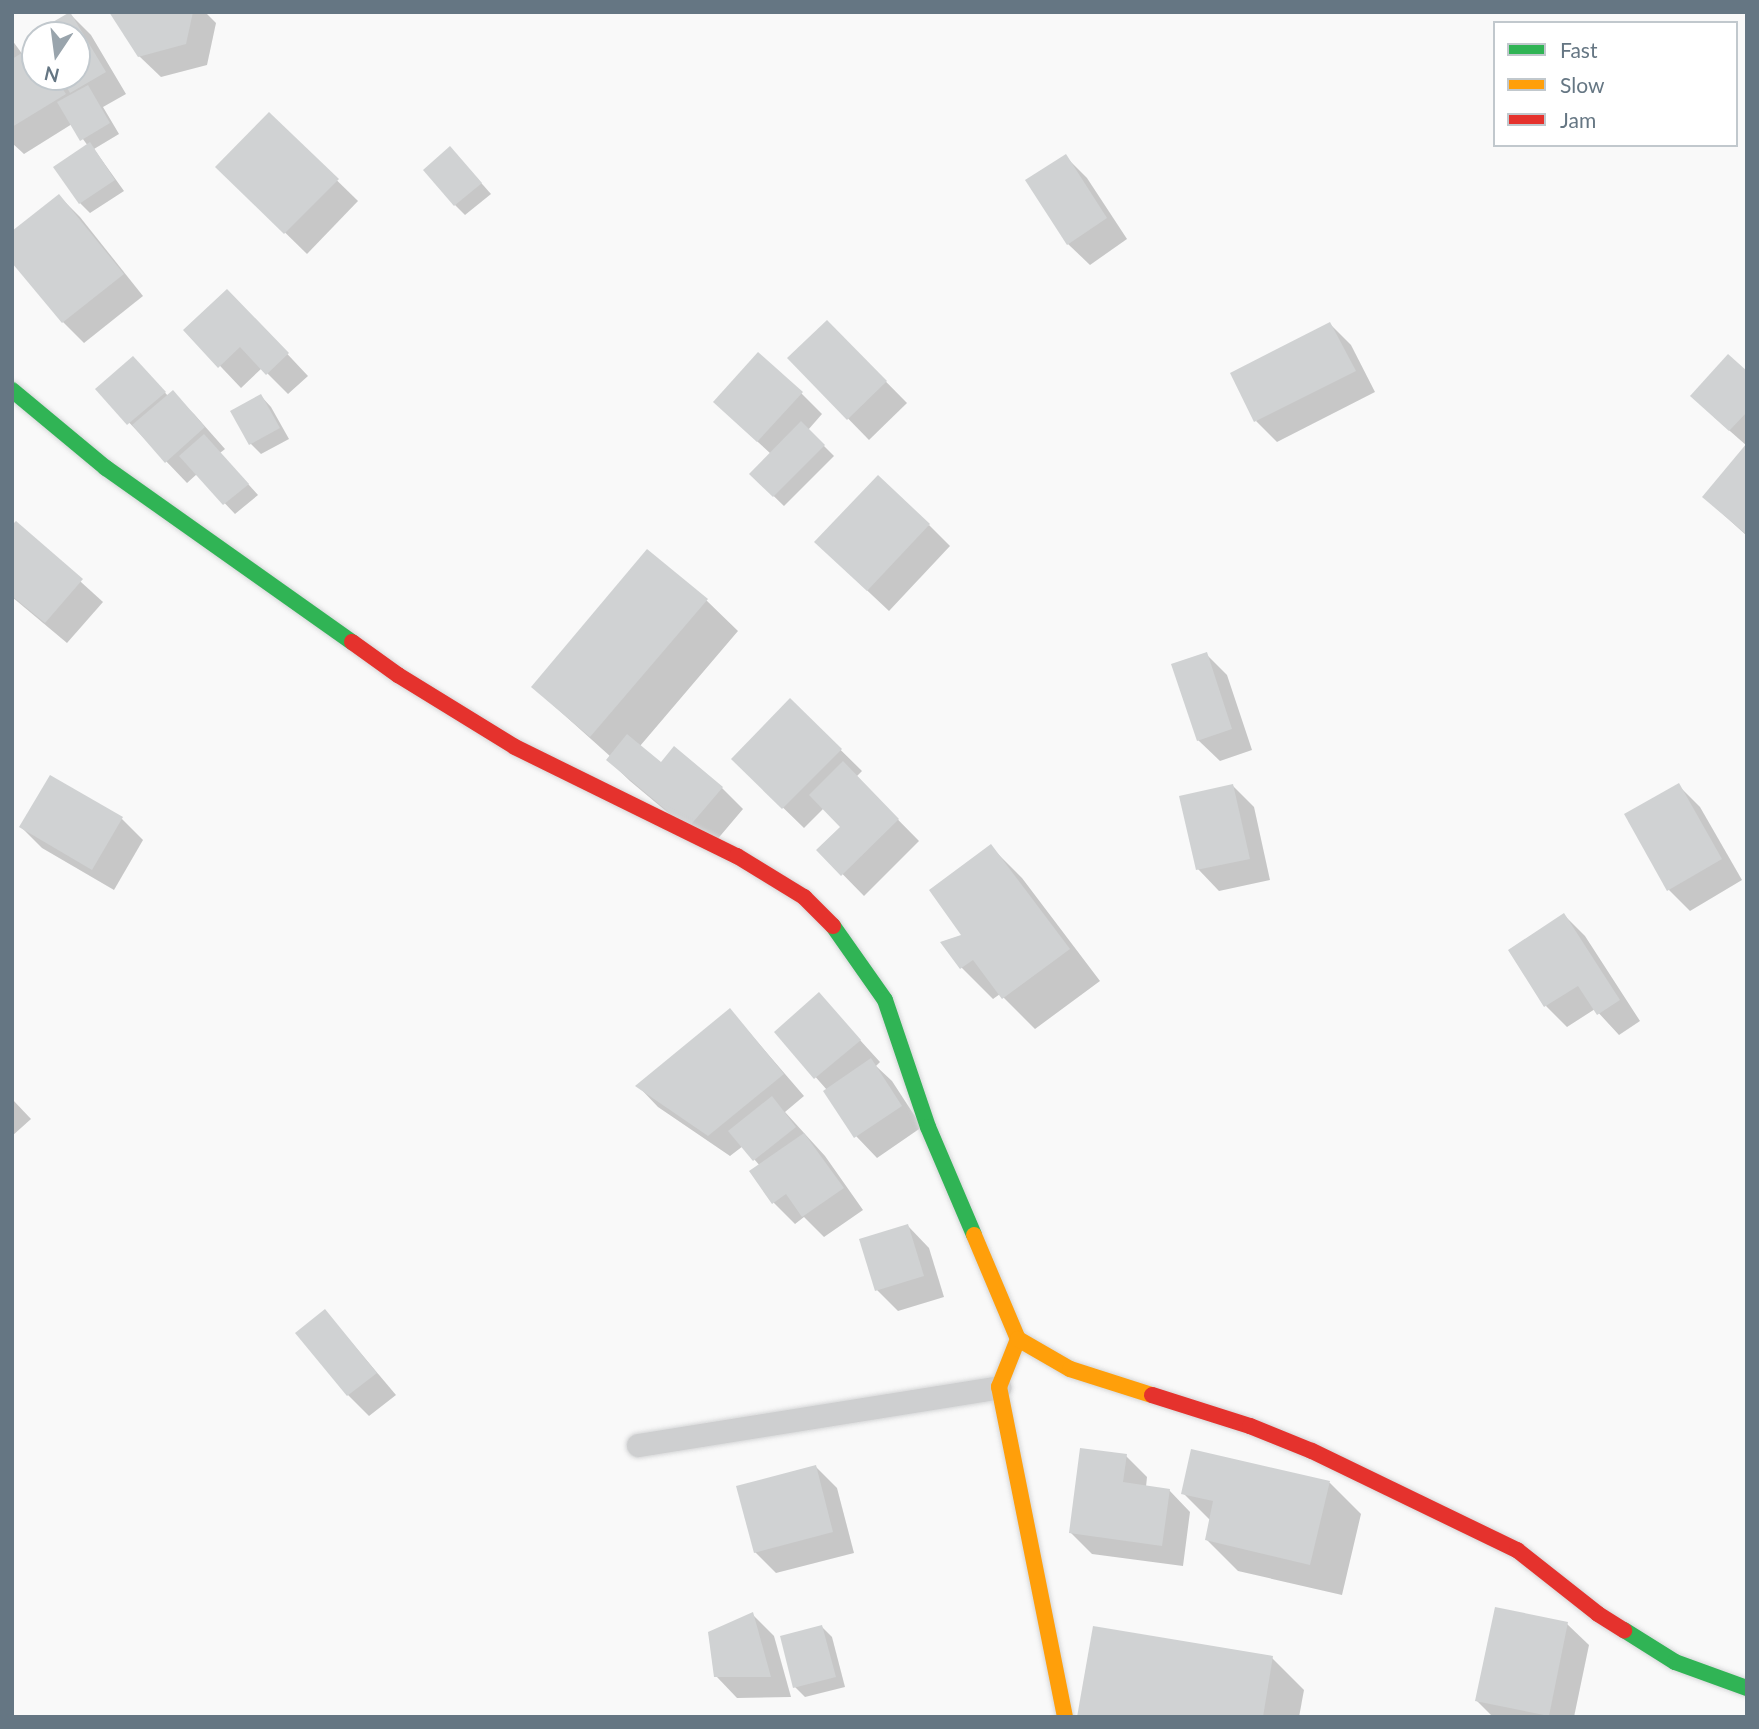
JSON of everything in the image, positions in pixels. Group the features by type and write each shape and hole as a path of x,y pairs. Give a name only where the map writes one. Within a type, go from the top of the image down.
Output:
{"street":[{"path":"12,390 106,468 398,675 514,747 737,856 804,897 837,930 884,1000 928,1127 1018,1339 1070,1369 1250,1426 1324,1457 1517,1550 1598,1614 1675,1662 1747,1688"},
{"path":"1018,1339 999,1387 1065,1717"}],"lane":[{"path":"638,1446 999,1387"}],"building":[{"path":"70,12 75,21 55,21"},
{"path":"109,12 193,12 186,44 138,57"},
{"path":"91,47 106,72 91,81"},
{"path":"21,54 21,91 64,91 66,94 12,127 12,59"},
{"path":"91,90 110,123 80,141 57,102 77,91"},
{"path":"269,112 339,179 284,234 215,167"},
{"path":"90,142 115,180 79,204 53,167"},
{"path":"450,146 482,183 454,206 423,170"},
{"path":"1066,154 1107,218 1067,245 1025,180"},
{"path":"59,194 124,274 62,323 12,263 12,231"},
{"path":"227,289 289,353 266,375 240,347 218,368 183,330"},
{"path":"827,320 887,381 847,420 787,358"},
{"path":"1330,322 1356,371 1254,422 1230,373"},
{"path":"758,352 803,392 757,442 713,402"},
{"path":"1728,354 1747,371 1747,412 1729,431 1690,396"},
{"path":"133,356 166,392 127,425 95,389"},
{"path":"173,390 205,427 165,463 132,425"},
{"path":"261,394 280,428 249,445 230,411"},
{"path":"801,421 825,445 773,497 749,474"},
{"path":"204,434 249,484 223,505 179,456"},
{"path":"1747,443 1747,535 1702,497"},
{"path":"878,475 930,524 867,591 814,542"},
{"path":"16,521 83,579 45,623 12,596 12,525"},
{"path":"647,549 708,599 590,737 531,687"},
{"path":"1207,652 1232,729 1197,741 1171,664"},
{"path":"790,698 842,749 782,809 731,759"},
{"path":"627,734 661,762 674,746 723,787 688,828 606,760"},
{"path":"843,761 899,819 841,876 816,850 840,827 809,795"},
{"path":"50,775 123,817 92,870 19,827"},
{"path":"1679,783 1722,859 1667,891 1624,814"},
{"path":"1233,784 1250,859 1196,870 1179,796"},
{"path":"991,844 1070,949 1002,999 973,960 960,969 940,942 961,935 929,890"},
{"path":"1564,913 1620,1000 1597,1015 1578,986 1544,1007 1508,950"},
{"path":"819,992 861,1040 814,1079 774,1032"},
{"path":"730,1008 784,1074 708,1136 635,1086"},
{"path":"871,1058 902,1106 854,1138 823,1091"},
{"path":"772,1096 796,1127 753,1161 728,1131"},
{"path":"804,1133 844,1188 802,1217 786,1194 772,1204 749,1171"},
{"path":"908,1224 924,1276 875,1291 859,1239"},
{"path":"325,1309 377,1373 347,1396 295,1333"},
{"path":"1080,1448 1127,1454 1123,1482 1170,1489 1162,1546 1069,1533"},
{"path":"1191,1449 1330,1481 1310,1565 1205,1540 1213,1501 1181,1494"},
{"path":"816,1465 833,1532 754,1553 736,1486"},
{"path":"1495,1607 1568,1622 1549,1716 1475,1701"},
{"path":"753,1612 771,1677 714,1677 708,1632"},
{"path":"822,1625 836,1677 793,1688 780,1636"},
{"path":"1093,1626 1273,1656 1263,1717 1077,1717"}],"traffic: fast":[{"path":"12,390 106,468 352,642"},
{"path":"833,926 885,1000 928,1127 974,1235"},
{"path":"1624,1630 1675,1662 1747,1688"}],"traffic: slow":[{"path":"974,1235 1018,1339"},
{"path":"1065,1717 999,1387 1018,1339 1070,1369 1152,1395"}],"traffic: jam":[{"path":"352,642 398,675 515,747 737,856 804,897 833,926"},
{"path":"1152,1395 1250,1426 1312,1451 1517,1550 1598,1614 1624,1630"}]}
